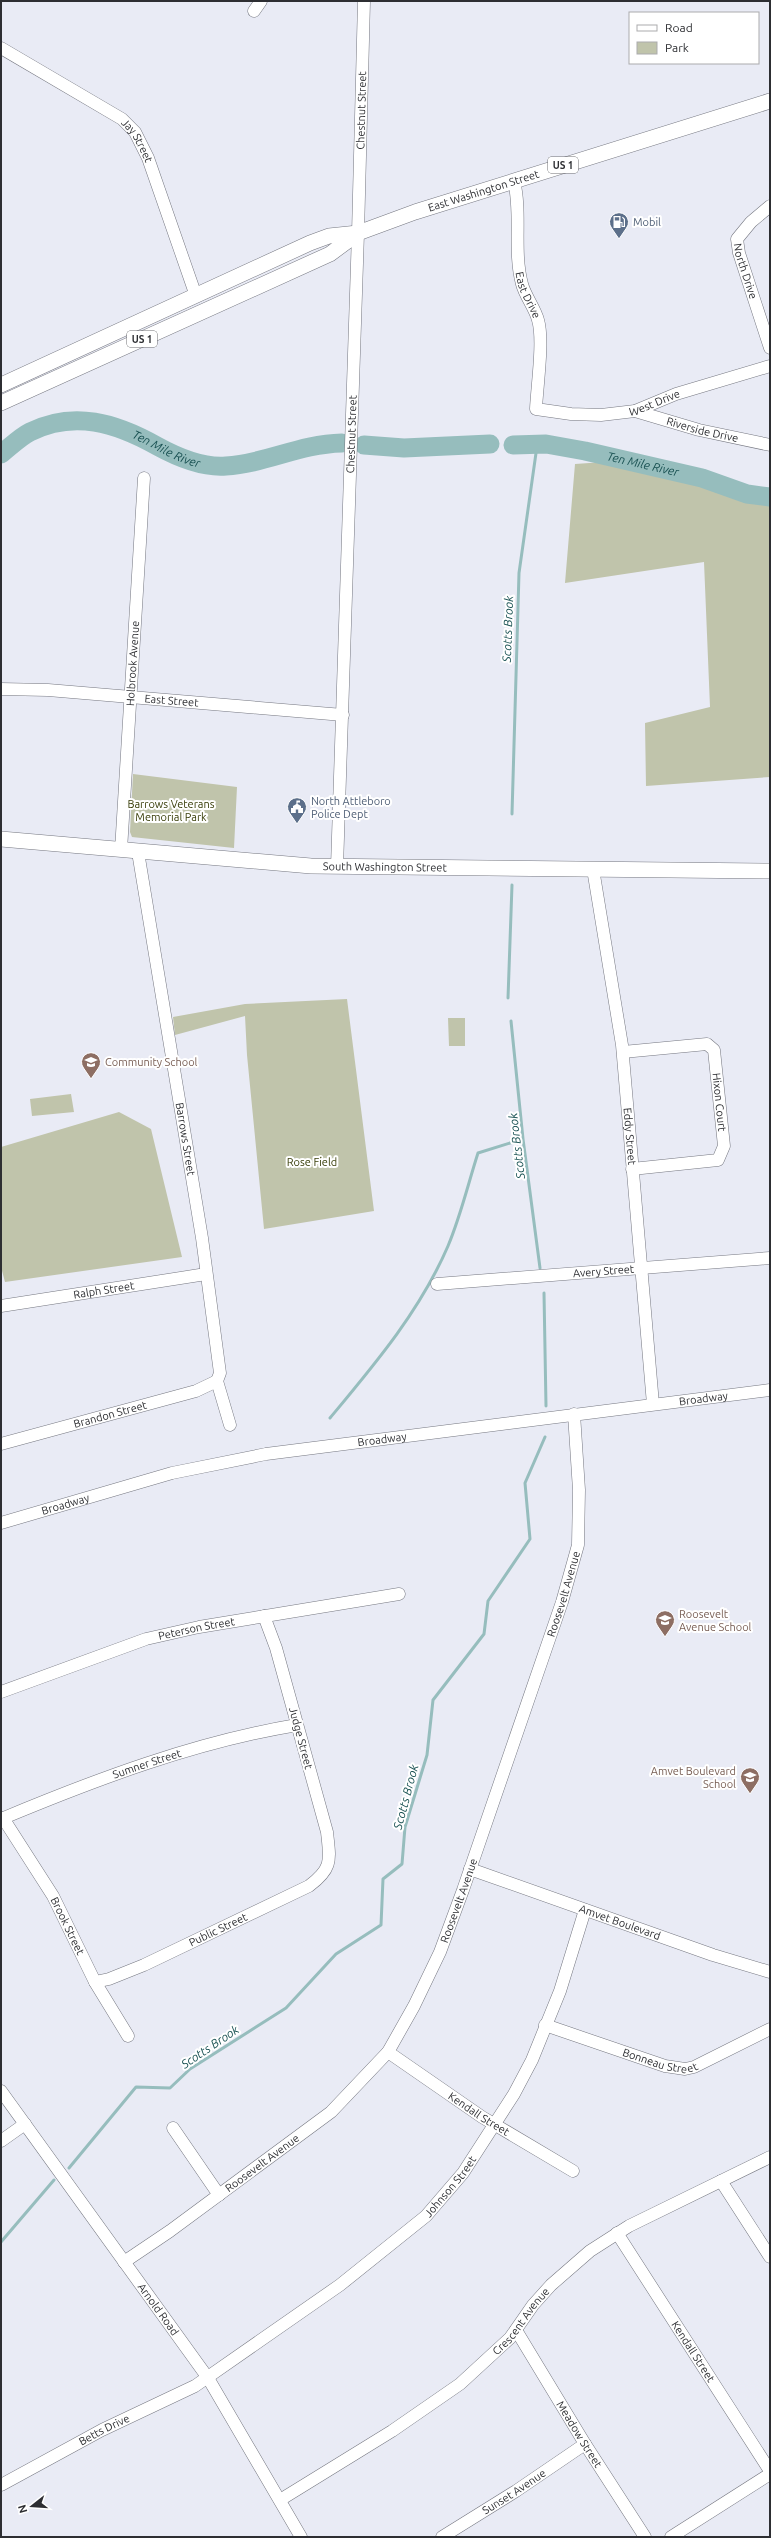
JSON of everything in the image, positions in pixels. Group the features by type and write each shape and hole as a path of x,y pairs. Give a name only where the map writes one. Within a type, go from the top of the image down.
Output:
{"main road":[{"name":"East Washington Street","path":"1,385 310,243 329,236 358,233 415,212 770,101"},
{"name":"East Washington Street","path":"1,403 330,254 358,233"},
{"name":"South Washington Street","path":"1,839 138,852 337,867 770,871"}],"street":[{"name":"Chestnut Street","path":"337,867 343,715 364,1"},
{"name":"Jay Street","path":"1,48 122,119 135,132 148,158 196,296"},
{"name":"East Drive","path":"514,181 518,200 517,232 522,285 530,299 539,322 536,409"},
{"name":"North Drive","path":"770,206 751,222 737,239 739,253 770,348"},
{"name":"West Drive","path":"536,409 586,414 635,411 676,394 770,366"},
{"name":"Riverside Drive","path":"635,411 699,430 770,445"},
{"name":"Holbrook Avenue","path":"122,850 144,478"},
{"name":"East Street","path":"1,689 48,690 343,715"},
{"name":"Barrows Street","path":"138,852 206,1274 220,1373 217,1381 230,1425"},
{"name":"Eddy Street","path":"593,869 623,1052 653,1404"},
{"name":"Hixon Court","path":"623,1052 707,1044 714,1050 724,1146 718,1160 632,1169"},
{"name":"Avery Street","path":"437,1284 770,1258"},
{"name":"Ralph Street","path":"1,1306 206,1274"},
{"name":"Brandon Street","path":"1,1444 196,1391 217,1381"},
{"name":"Broadway","path":"1,1523 118,1487 230,1460 326,1445 770,1390"},
{"name":"Roosevelt Avenue","path":"124,2262 219,2195 331,2112 388,2052 414,2006 440,1952 470,1869 561,1606 578,1545 579,1490 574,1414"},
{"name":"Peterson Street","path":"1,1692 146,1638 264,1616 399,1594"},
{"name":"Judge Street","path":"264,1616 276,1648 327,1832 330,1862"},
{"name":"Sumner Street","path":"2,1818 137,1766 209,1744 297,1725"},
{"name":"Brook Street","path":"2,1818 53,1896 95,1982 128,2036"},
{"name":"Public Street","path":"95,1982 109,1979 144,1965 309,1886 324,1875 330,1862"},
{"name":"Amvet Boulevard","path":"470,1869 713,1955 770,1972"},
{"name":"Johnson Street","path":"208,2378 340,2285 426,2216 463,2173 493,2124 514,2094 532,2060 560,1990 585,1910"},
{"name":"Bonneau Street","path":"546,2025 665,2066 685,2069 707,2063 770,2029"},
{"name":"Kendall Street","path":"388,2052 493,2124 573,2171"},
{"name":"Arnold Road","path":"1,2092 208,2378 301,2537"},
{"path":"1,2141 25,2124"},
{"path":"173,2128 219,2195"},
{"name":"Crescent Avenue","path":"280,2500 392,2430 460,2384 496,2353 516,2330 533,2305 551,2285 590,2251 617,2233 770,2157"},
{"path":"721,2181 770,2257"},
{"name":"Kendall Street","path":"617,2233 770,2472"},
{"name":"Meadow Street","path":"516,2330 584,2444 645,2537"},
{"name":"Betts Drive","path":"1,2485 102,2430 195,2386 208,2378"},
{"name":"Sunset Avenue","path":"442,2537 516,2491 584,2444"},
{"path":"671,2537 770,2472"}],"green space":[{"path":"618,461 701,473 770,492 770,777 646,786 645,723 710,707 704,562 565,583 575,464"},
{"name":"Barrows Veterans Memorial Park","path":"133,774 237,787 234,848 132,837 130,832"},
{"name":"Rose Field","path":"347,999 374,1211 264,1229 247,1055 245,1016 175,1035 173,1017 245,1004"},
{"path":"448,1018 465,1018 465,1046 449,1046"},
{"path":"71,1094 74,1112 32,1116 30,1099"},
{"path":"119,1112 151,1129 182,1257 5,1282 1,1267 1,1147"}],"waterway":[{"name":"Ten Mile River","path":"1,454 19,439 46,425 79,421 95,422 126,431 181,458 217,466 255,462 297,450 326,444 342,443"},
{"name":"Ten Mile River","path":"364,445 404,448 490,444"},
{"name":"Ten Mile River","path":"513,445 546,444 585,451 702,478 747,494 770,497"},
{"name":"Scotts Brook","path":"512,814 519,573 537,446"},
{"name":"Scotts Brook","path":"508,998 512,885"},
{"name":"Scotts Brook","path":"511,1021 523,1139 540,1268"},
{"path":"330,1418 380,1357 410,1315 437,1270 453,1234 478,1153 523,1139"},
{"name":"Scotts Brook","path":"544,1293 546,1406"},
{"name":"Scotts Brook","path":"69,2168 136,2087 170,2088 190,2069 286,2008 336,1954 381,1925 383,1879 402,1864 405,1827 427,1755 433,1700 484,1634 488,1601 530,1539 525,1483 545,1437"},
{"name":"Scotts Brook","path":"1,2242 54,2180"}],"place":[{"name":"Mobil","path":"619,239"},
{"name":"North Attleboro Police Dept","path":"297,824"},
{"name":"Community School","path":"91,1079"},
{"name":"Roosevelt Avenue School","path":"665,1637"},
{"name":"Amvet Boulevard School","path":"750,1794"}]}
